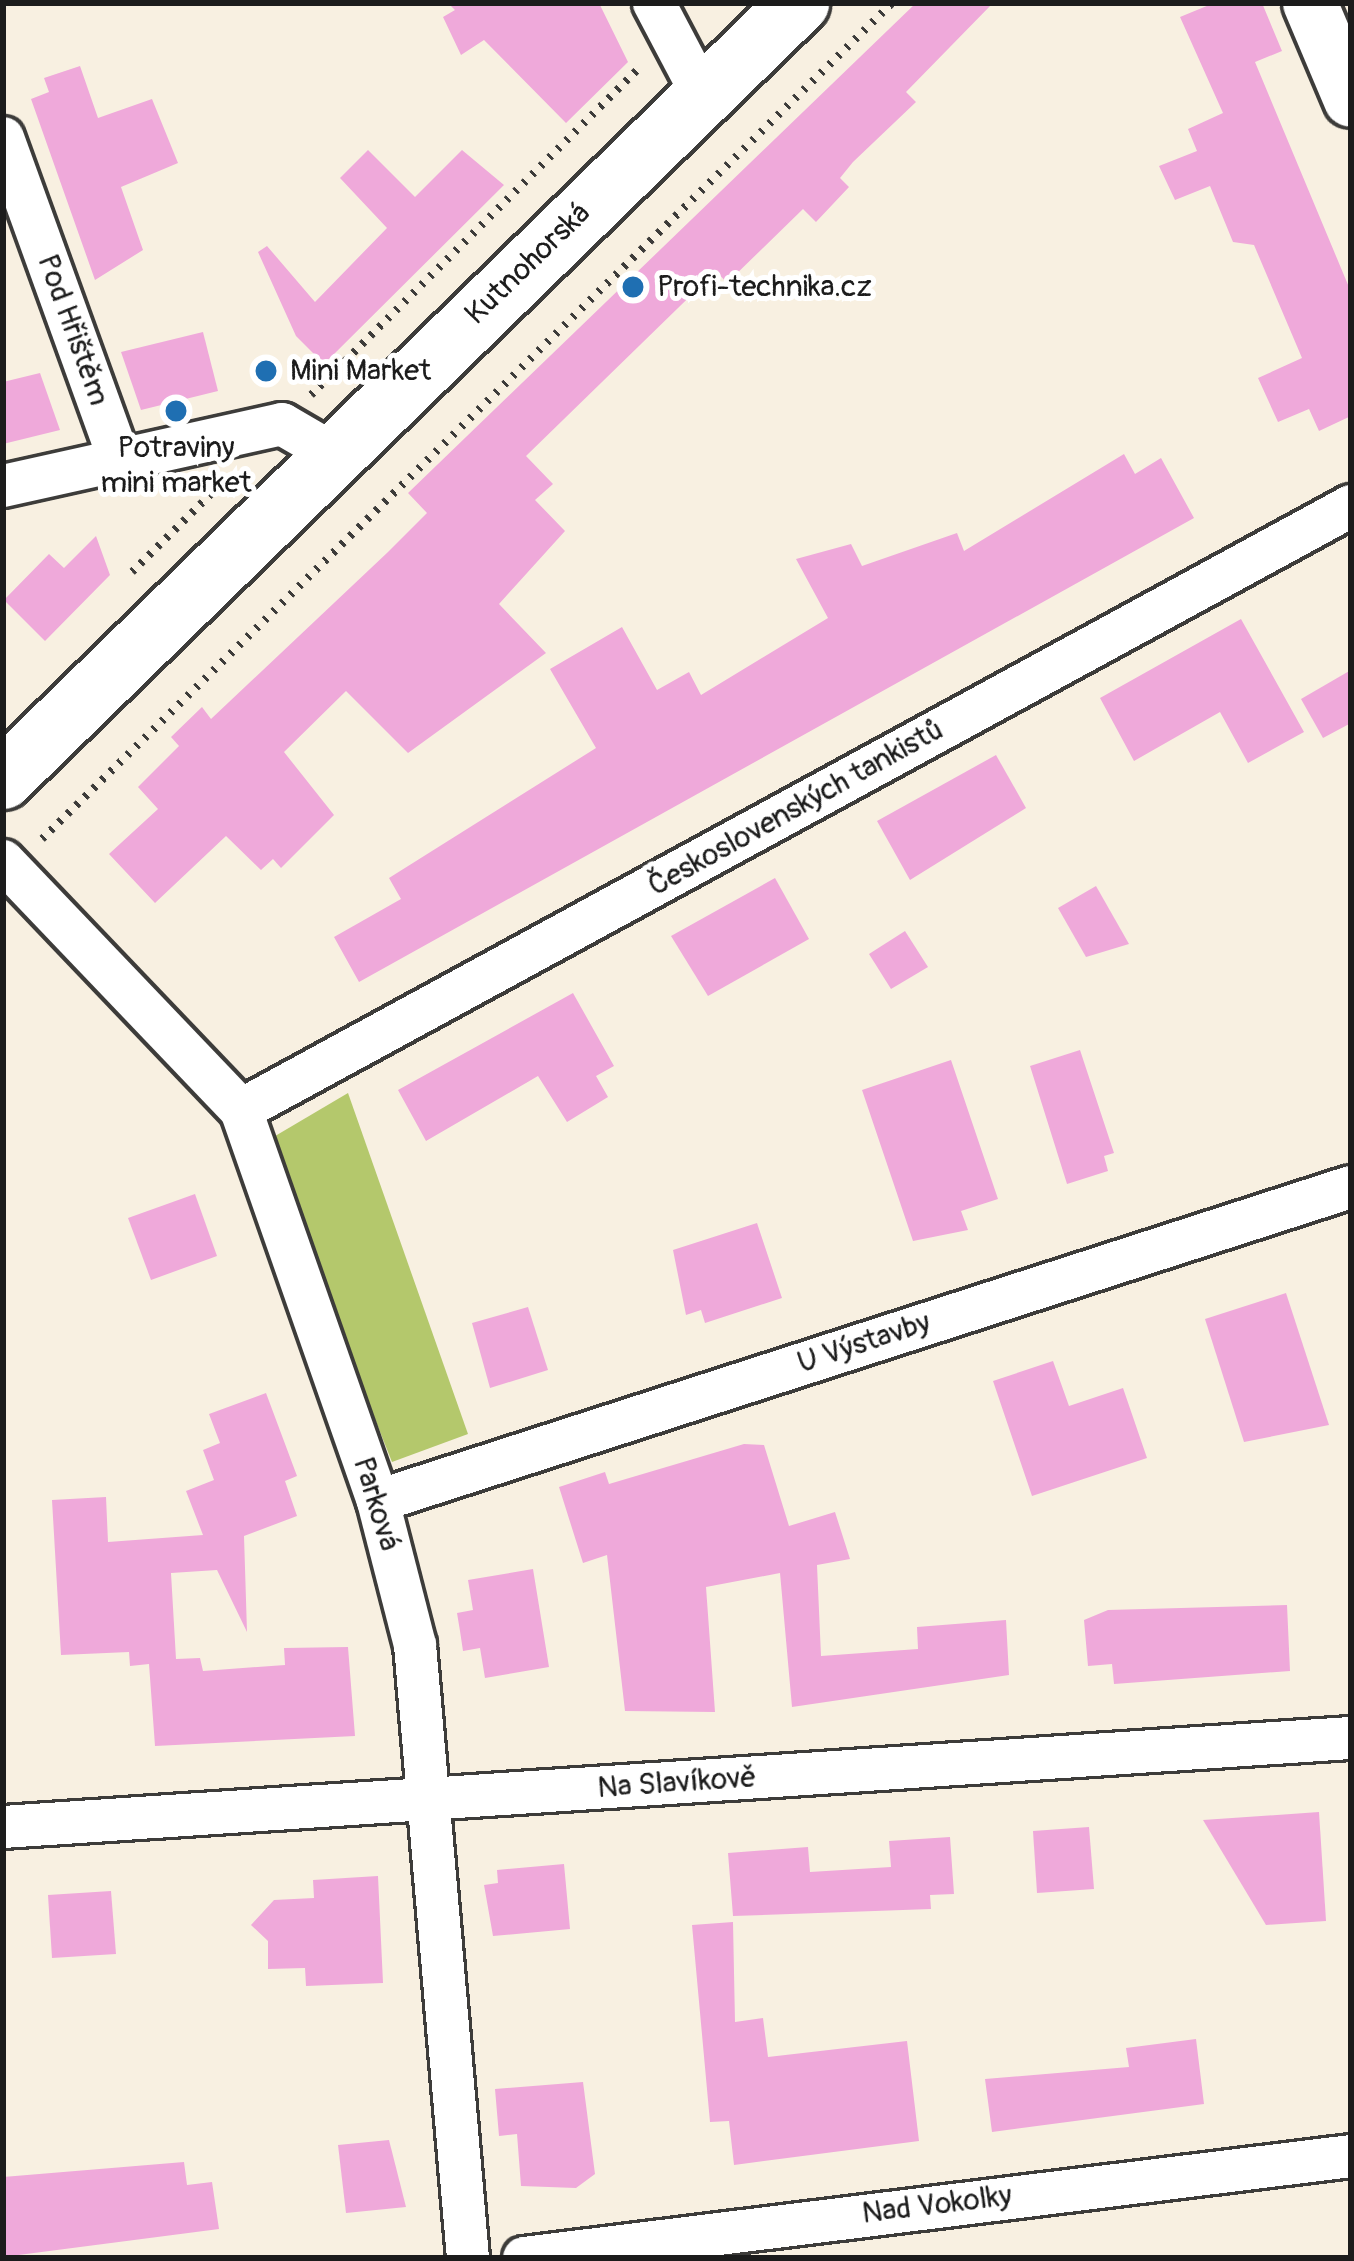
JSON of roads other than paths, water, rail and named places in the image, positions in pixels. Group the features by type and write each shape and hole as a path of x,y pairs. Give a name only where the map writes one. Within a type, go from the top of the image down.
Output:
{"main road":[{"name":"Kutnohorská","path":"3,779 307,439 703,96 799,3"}],"street":[{"path":"1310,3 1351,100"},
{"path":"662,20 703,96"},
{"name":"Pod Hřištěm","path":"3,138 118,455"},
{"path":"3,486 118,455 307,439"},
{"name":"Československých tankistů","path":"241,1110 1351,506"},
{"name":"Parková","path":"8,865 241,1110 378,1501 415,1646 468,2258"},
{"name":"U Výstavby","path":"378,1501 1351,1187"},
{"name":"Na Slavíkově","path":"3,1827 1351,1738"},
{"name":"Nad Vokolky","path":"530,2258 1351,2156"}],"place":[{"name":"Profi-technika.cz","path":"633,287"},
{"name":"Mini Market","path":"266,371"},
{"name":"Potraviny mini market","path":"176,411"}]}
